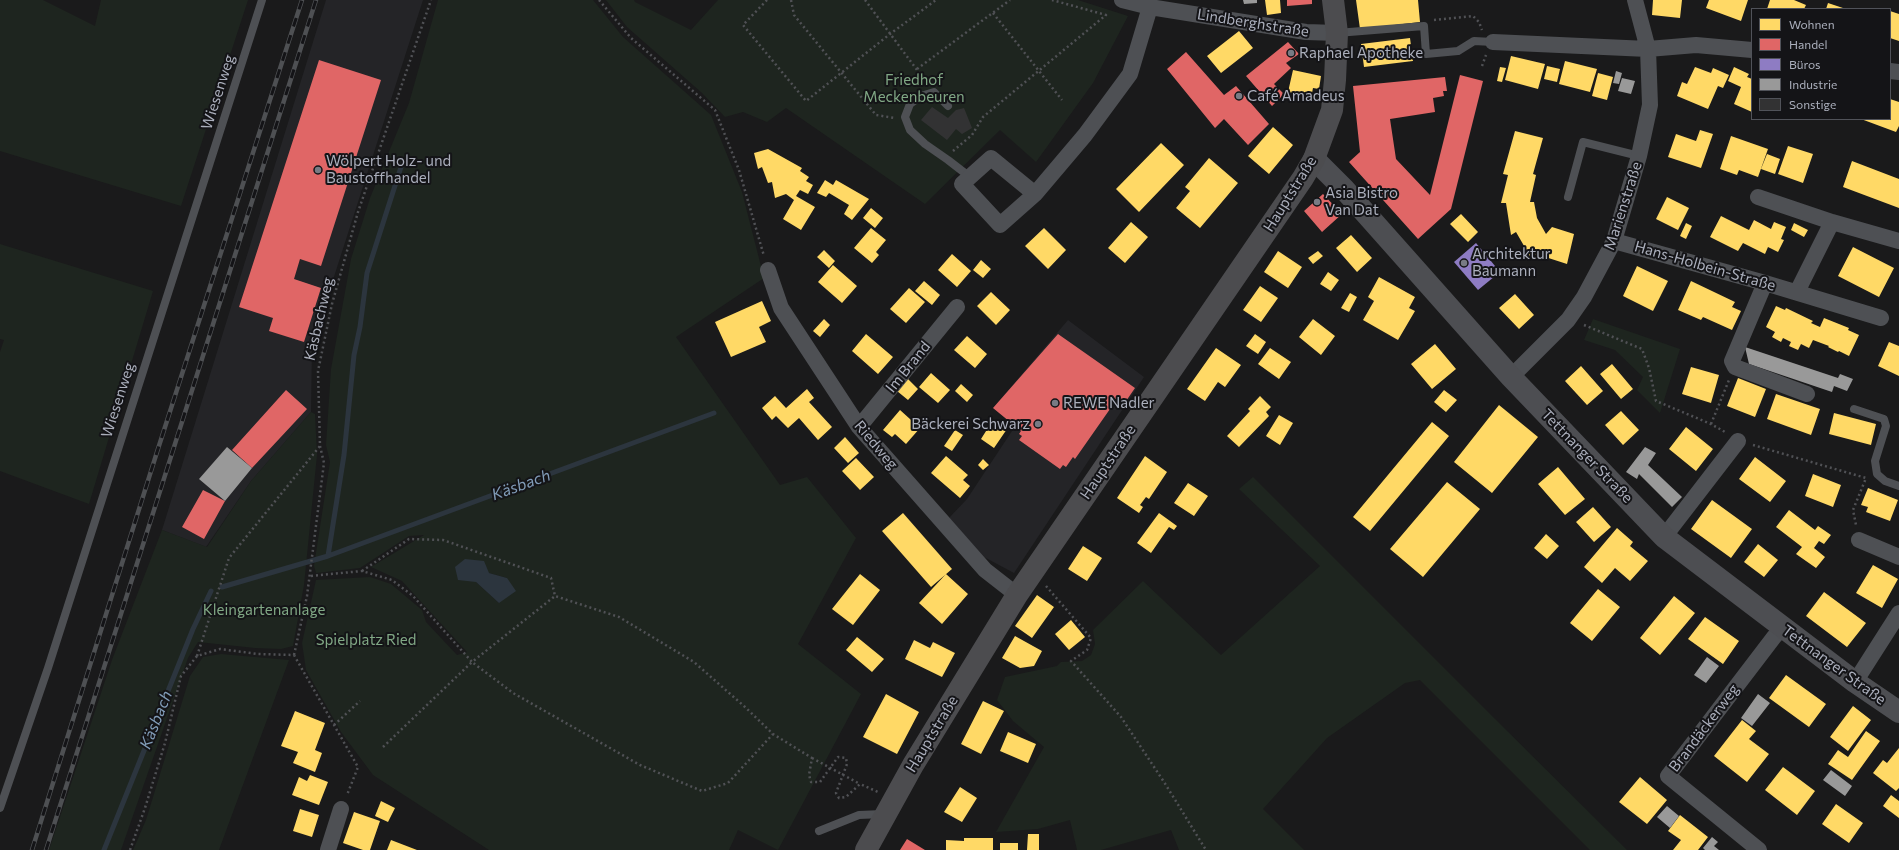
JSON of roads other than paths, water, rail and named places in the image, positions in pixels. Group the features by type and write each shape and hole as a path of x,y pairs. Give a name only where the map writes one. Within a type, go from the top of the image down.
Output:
{"main road":[{"name":"Hauptstraße","path":"866,850 917,758 1017,595 1296,189 1314,159 1332,110 1337,33 1333,0"},
{"name":"Tettnanger Straße","path":"1314,159 1344,189 1511,377 1664,537 1855,682 1899,712"}],"street":[{"name":"Lindberghstraße","path":"1122,0 1150,7 1306,32 1337,33"},
{"name":"Marienstraße","path":"1511,377 1568,320 1584,297 1614,241 1639,156 1650,105 1648,49 1635,0"},
{"path":"1035,194 991,158 962,184 1000,225 1035,194 1085,135 1130,74 1150,7"},
{"path":"1487,42 1648,49 1696,45 1751,50"},
{"path":"1758,197 1832,222 1899,241"},
{"name":"Hans-Holbein-Straße","path":"1797,292 1832,222"},
{"name":"Hans-Holbein-Straße","path":"1614,241 1797,292 1881,318"},
{"name":"Riedweg","path":"768,270 782,308 859,427 985,570 1017,595"},
{"path":"1765,283 1732,361 1735,367 1807,394"},
{"name":"Im Brand","path":"859,427 957,307"},
{"path":"1664,537 1738,441"},
{"path":"1859,540 1899,557"},
{"path":"1855,682 1899,613"},
{"name":"Brandäckerweg","path":"1759,850 1668,776 1783,627"},
{"path":"328,850 341,809"}],"lane":[{"name":"Wiesenweg","path":"0,808 51,660 262,0"},
{"path":"1337,33 1424,26 1426,54 1458,51 1474,41 1487,42"},
{"path":"948,106 934,92 920,96 910,104 905,117 910,130 925,144 970,177"},
{"path":"1568,197 1583,142 1639,156"},
{"path":"1854,409 1884,419 1886,426 1875,461 1877,474 1885,481 1899,486"},
{"path":"819,831 859,815 890,807"}],"waterway":[{"name":"Käsbach","path":"328,556 344,455 354,355 360,327 367,273 401,167"},
{"name":"Käsbach","path":"222,587 328,556 714,413"},
{"name":"Käsbach","path":"104,850 193,629 211,591"}],"railway":[{"path":"32,850 157,452 302,0"},
{"path":"46,850 316,0"}],"place":[{"name":"Raphael Apotheke","path":"1291,53"},
{"name":"Café Amadeus","path":"1239,96"},
{"name":"Wölpert Holz- und Baustoffhandel","path":"318,170"},
{"name":"Asia Bistro Van Dat","path":"1317,202"},
{"name":"Architektur Baumann","path":"1464,263"},
{"name":"REWE Nadler","path":"1055,403"},
{"name":"Bäckerei Schwarz","path":"1038,424"}],"park label":[{"name":"Friedhof Meckenbeuren","path":"914,88"},
{"name":"Kleingartenanlage","path":"264,610"},
{"name":"Spielplatz Ried","path":"366,640"}]}
